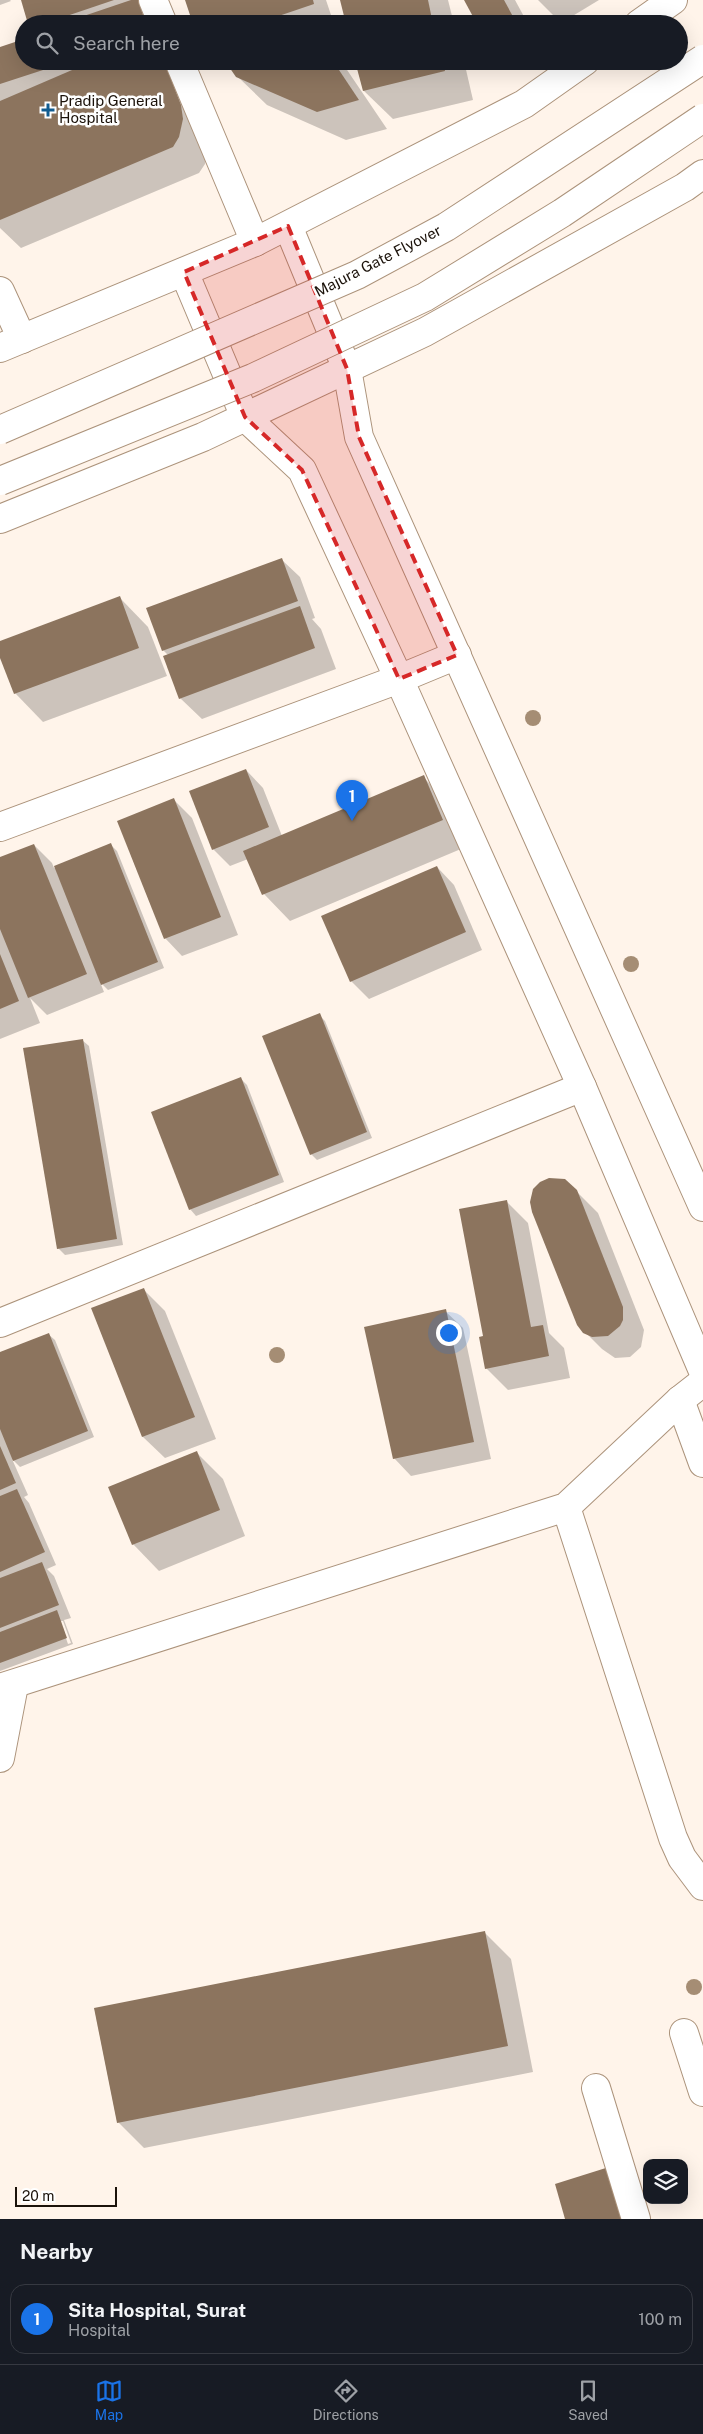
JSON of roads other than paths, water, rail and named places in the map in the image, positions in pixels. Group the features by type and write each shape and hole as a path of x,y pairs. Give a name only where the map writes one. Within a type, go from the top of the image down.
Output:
{"main road":[{"path":"153,0 159,15"},
{"path":"651,15 672,0"},
{"name":"Majura Gate Flyover","path":"688,69 703,59"},
{"path":"183,70 256,242"},
{"path":"0,290 11,343 256,242 524,104 572,70"},
{"name":"Majura Gate Flyover","path":"0,430 358,275 446,227 686,70"},
{"path":"0,481 253,378 426,297 562,213 703,118"},
{"path":"0,519 203,437 425,332 685,186 703,174"},
{"path":"288,226 347,369 359,437 703,1206"},
{"path":"184,272 245,417 302,470 399,679 582,1087 703,1371"},
{"path":"0,827 399,679 457,655"},
{"path":"0,1323 582,1087"},
{"path":"0,1758 7,1687 566,1507 680,1400 703,1382"},
{"path":"680,1400 703,1463"},
{"path":"566,1507 673,1838 700,1878"},
{"path":"684,2033 703,2092"},
{"path":"596,2088 636,2219"}],"place":[{"name":"Pradip General Hospital","path":"48,110"},
{"name":"Sita Hospital, Surat","path":"352,821"}]}
